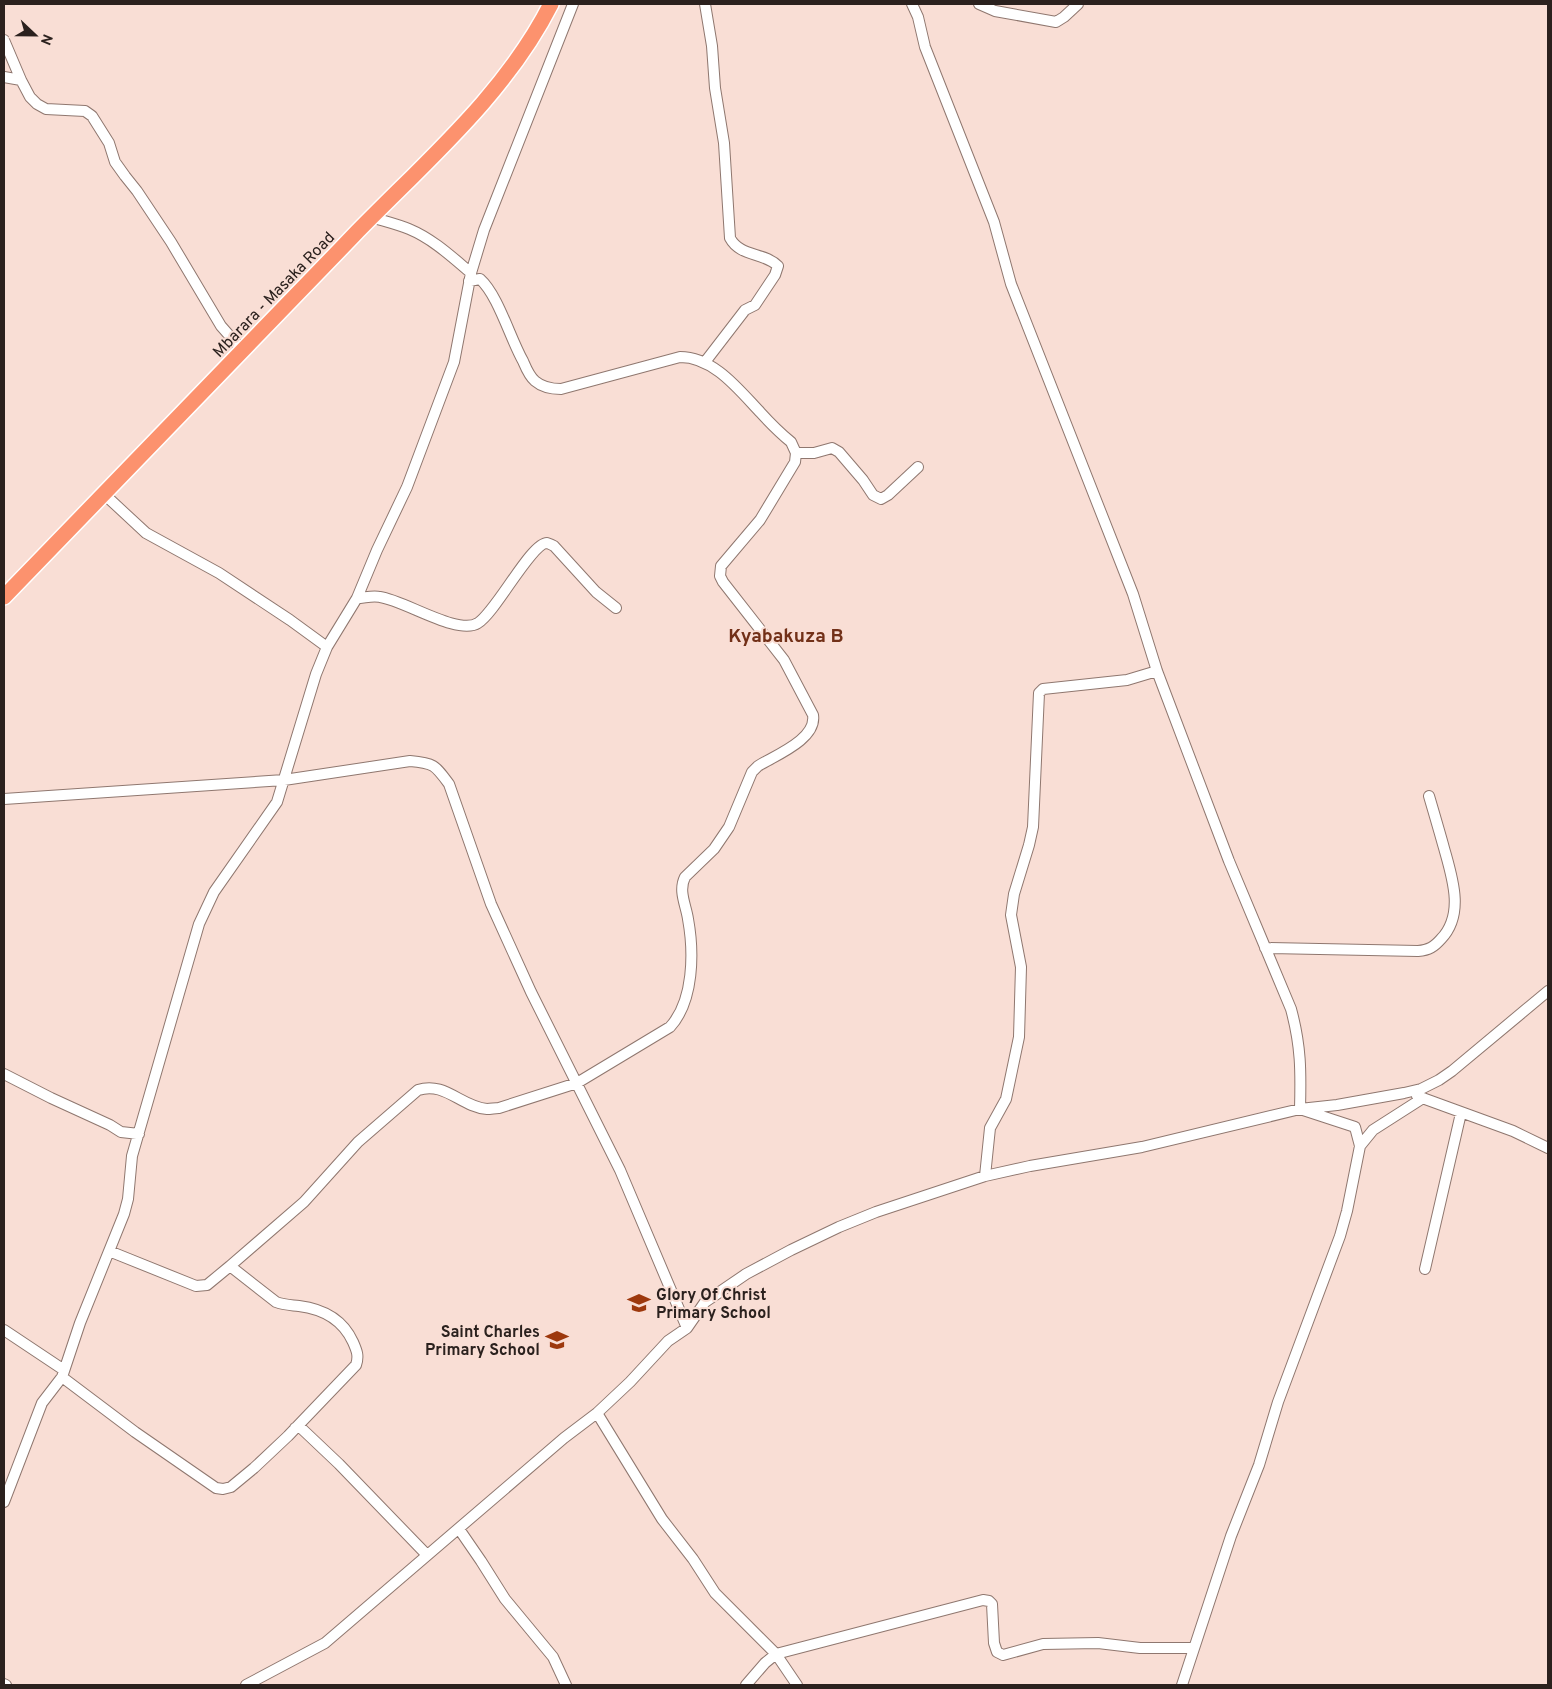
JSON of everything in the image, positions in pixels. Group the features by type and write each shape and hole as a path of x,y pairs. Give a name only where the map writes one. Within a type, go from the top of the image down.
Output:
{"highway":[{"name":"Mbarara - Masaka Road","path":"4,597 371,217 447,141 503,78 529,42 551,4"}],"street":[{"path":"4,1502 42,1403 63,1374 80,1323 124,1214 128,1199 132,1156 198,924 214,892 277,802 316,674 327,647 357,598 407,487 450,376 475,256 573,4"},
{"path":"704,362 746,310 755,305 775,275 778,266 768,259 734,246 730,238 724,143 705,4"},
{"path":"912,4 918,17 925,47 996,227 1011,284 1133,594 1157,671 1229,861 1291,1009 1297,1031 1301,1059 1300,1109"},
{"path":"979,4 994,11 1056,22 1078,4"},
{"path":"4,40 21,80 30,97 37,104 46,109 85,111 92,116 109,143 115,162 171,242 221,326 242,351"},
{"path":"4,77 21,80"},
{"path":"108,1251 196,1286 203,1287 304,1202 358,1142 418,1090 428,1087 436,1088 476,1107 499,1108 577,1082 670,1027 679,1018 684,1008 690,982 691,947 688,920 681,890 682,883 685,877 714,849 729,827 748,779 758,766 801,740 812,728 814,722 813,715 784,660 720,576 721,566 725,560 760,520 790,472 796,458 791,442 740,390 704,362 690,357 680,357 561,389 544,386 532,378 525,366 487,285 480,279 470,277 441,248 428,240 410,230 371,217"},
{"path":"796,453 832,448 839,452 874,495 881,499 888,495 918,467"},
{"path":"104,494 146,533 219,573 327,647"},
{"path":"357,598 379,596 420,610 441,620 464,627 472,626 486,617 532,553 548,543 554,546 596,592 616,608"},
{"path":"985,1176 990,1128 1006,1099 1019,1037 1020,967 1011,915 1014,894 1029,845 1032,827 1039,693 1043,688 1127,680 1157,671"},
{"path":"4,799 284,780 410,761 428,762 437,768 449,784 491,904 531,992 620,1170 687,1328"},
{"path":"1265,948 1418,952 1429,950 1436,944 1447,933 1454,917 1455,901 1454,884 1430,796"},
{"path":"246,1685 325,1643 564,1438 597,1413 630,1382 668,1341 687,1328 705,1302 746,1274 791,1250 876,1212 985,1176 1030,1166 1142,1147 1300,1109 1337,1105 1404,1093 1421,1088 1446,1076 1548,991"},
{"path":"4,1074 122,1132 139,1134"},
{"path":"1404,1093 1423,1098 1513,1131 1548,1148"},
{"path":"1360,1146 1373,1130 1423,1098"},
{"path":"1182,1685 1231,1536 1259,1465 1278,1402 1342,1230 1347,1211 1360,1146 1355,1127 1300,1109"},
{"path":"1425,1269 1461,1113"},
{"path":"122,1132 132,1156"},
{"path":"4,1330 63,1374 135,1432 216,1488 230,1487 254,1468 295,1428 353,1369 358,1360 357,1352 349,1334 342,1325 326,1313 276,1302 230,1266"},
{"path":"597,1413 662,1519 693,1559 715,1592 776,1654 797,1685"},
{"path":"295,1428 301,1428 339,1464 427,1555"},
{"path":"459,1529 505,1599 553,1657 566,1685"},
{"path":"746,1685 765,1663 776,1654 983,1600 989,1601 992,1604 994,1643 997,1652 1003,1655 1011,1654 1026,1647 1056,1644 1098,1643 1140,1648 1194,1648"}],"place":[{"name":"Glory Of Christ Primary School","path":"639,1303"},
{"name":"Saint Charles Primary School","path":"557,1340"}],"district":[{"name":"Kyabakuza B","path":"786,635"}]}
